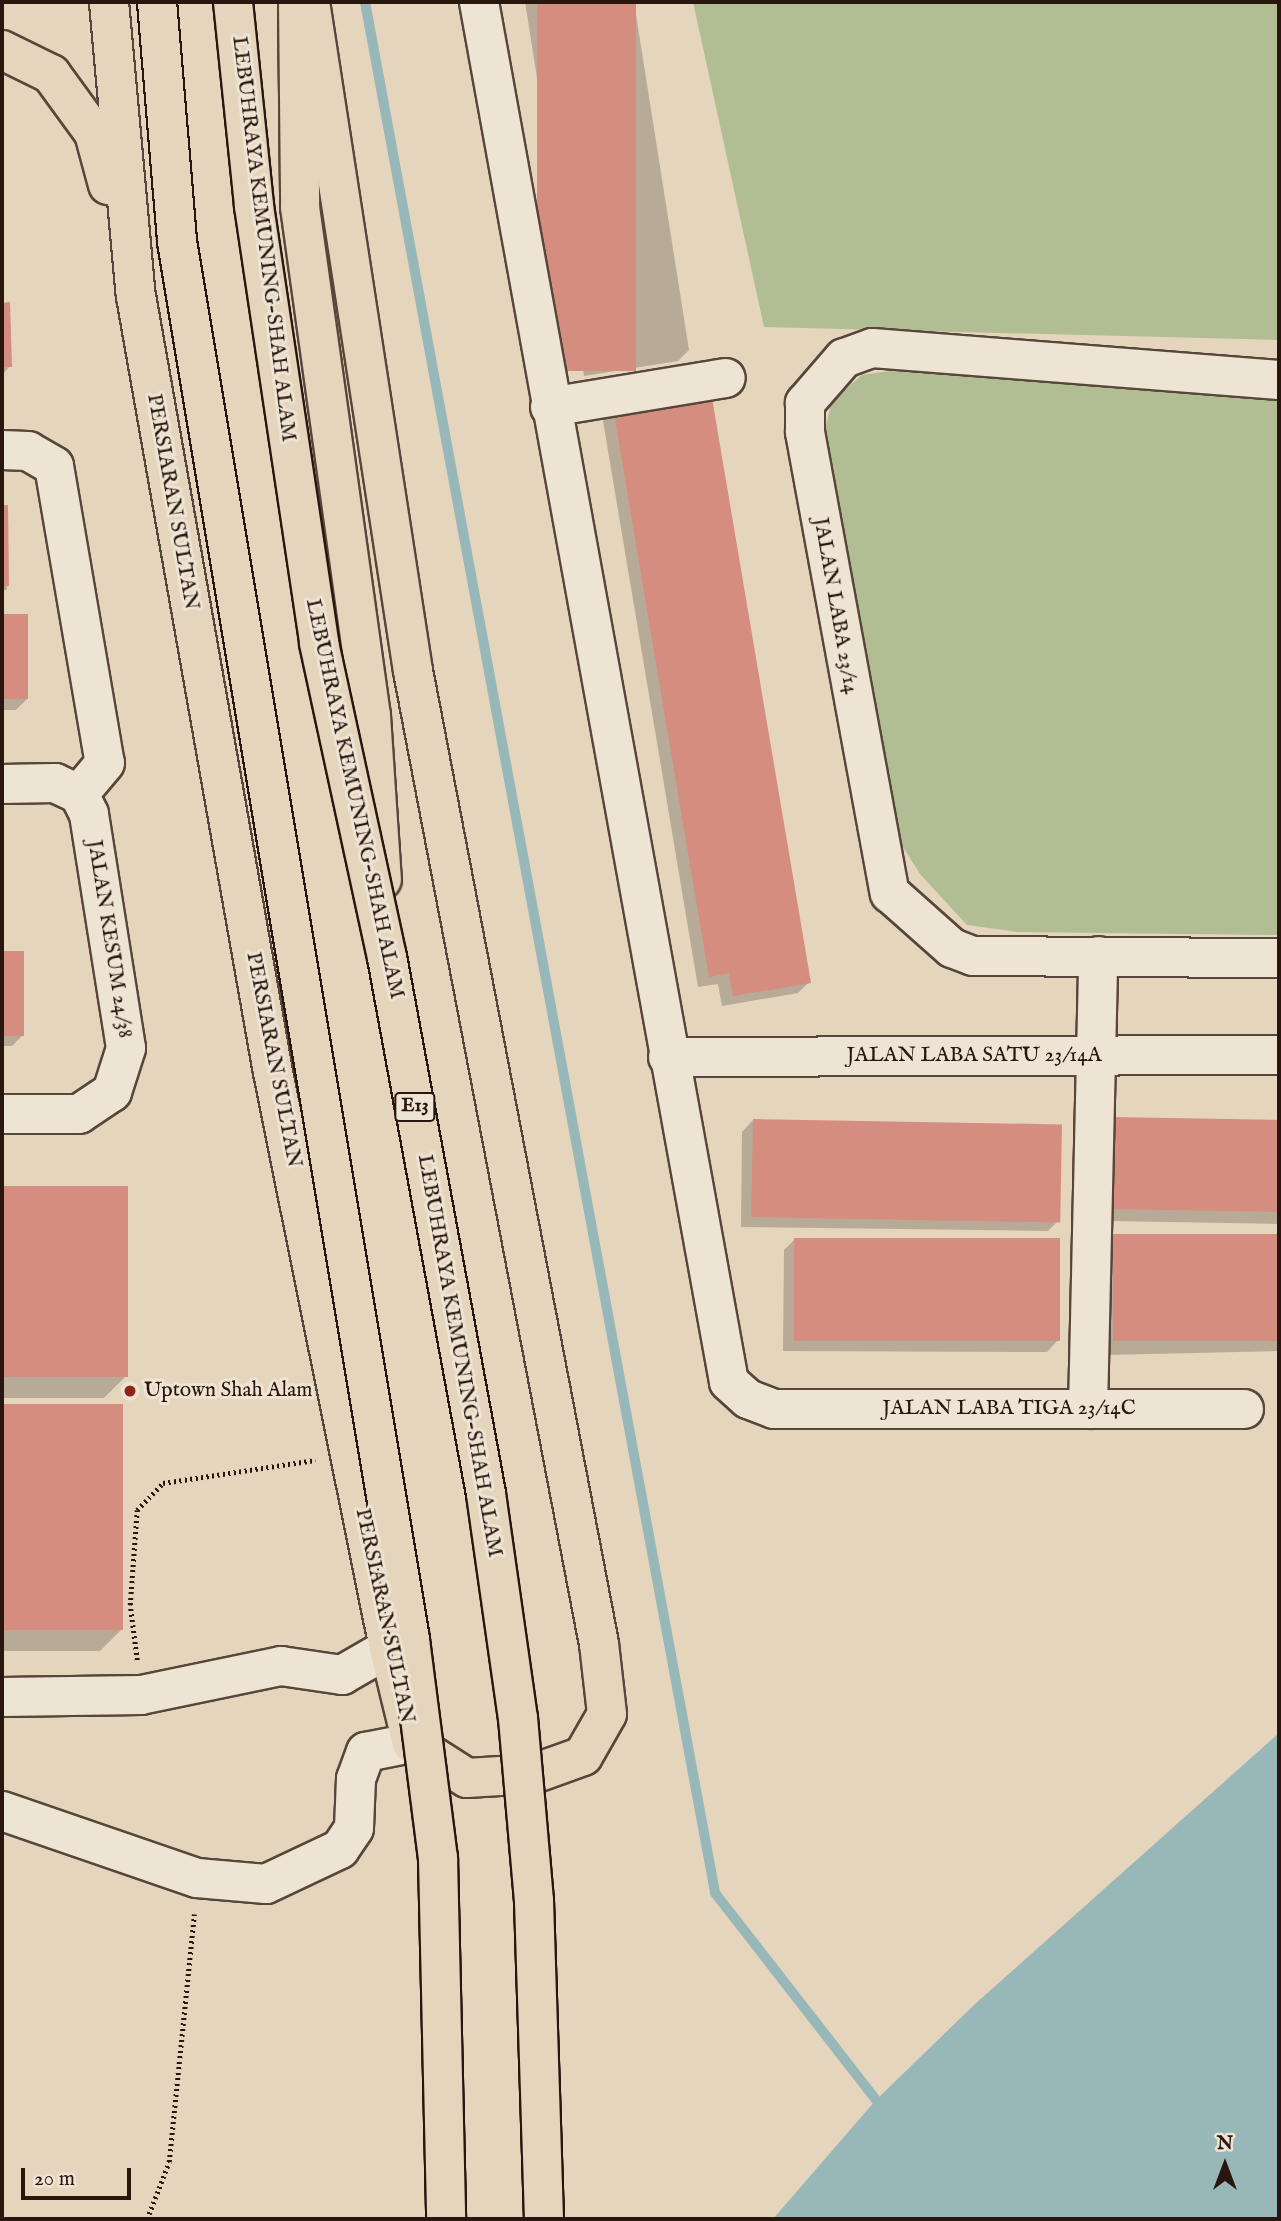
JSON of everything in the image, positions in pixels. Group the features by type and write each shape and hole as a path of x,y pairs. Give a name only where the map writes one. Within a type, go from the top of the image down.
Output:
{"main road":[{"name":"PERSIARAN SULTAN","path":"109,2 136,296 273,1072 389,1648 412,1743 467,1778 533,1774 583,1755 607,1714 413,671 310,2"},
{"path":"157,2 177,241 410,1640 438,1858 446,2219"},
{"name":"LEBUHRAYA KEMUNING-SHAH ALAM","path":"233,2 254,205 319,642 387,957 486,1494 518,1717 534,1901 544,2219"},
{"path":"298,2 300,207 371,716 387,957"},
{"path":"2,50 51,74 94,133 136,296"}],"street":[{"path":"479,2 668,1057"},
{"name":"JALAN LABA 23/14","path":"1279,380 872,348 844,358 804,404 804,432 890,892 952,948 973,956 1279,958"},
{"path":"550,407 726,378"},
{"path":"2,783 55,783 79,794 105,763 54,466 15,450"},
{"name":"JALAN KESUM 24/38","path":"2,1114 79,1114 112,1092 126,1048 89,814 79,794"},
{"path":"1088,1409 1099,1056 1098,956"},
{"name":"JALAN LABA SATU 23/14A","path":"668,1057 1279,1055"},
{"name":"JALAN LABA TIGA 23/14C","path":"668,1057 729,1382 748,1399 774,1409 1244,1409"},
{"path":"2,1697 141,1695 281,1666 342,1675 389,1648"},
{"path":"2,1811 197,1878 266,1884 321,1861 354,1828 356,1779 366,1752 412,1743"}],"path":[{"path":"141,1695 131,1605 137,1510 163,1483 243,1467 350,1457"},
{"path":"147,2219 169,2162 197,1878"}],"green space":[{"path":"693,2 1279,2 1279,340 764,327"},
{"path":"904,369 1279,400 1279,935 1018,932 967,925 920,874 901,844 825,429 832,401 862,375"}],"water":[{"path":"1279,1733 1279,2219 773,2219 875,2101 975,2004"}],"building":[{"path":"537,2 636,2 636,371 537,371"},
{"path":"10,302 12,367 2,367 2,303"},
{"path":"711,392 811,983 733,996 729,973 709,977 613,408"},
{"path":"2,505 8,505 9,586 2,586"},
{"path":"2,614 28,614 28,699 2,699"},
{"path":"2,951 24,951 24,1036 2,1036"},
{"path":"1110,1117 1279,1120 1277,1212 1108,1209"},
{"path":"753,1119 1062,1124 1060,1222 751,1217"},
{"path":"2,1186 128,1186 128,1377 2,1377"},
{"path":"1113,1234 1279,1234 1279,1341 1113,1341"},
{"path":"794,1238 1060,1238 1060,1341 794,1341"},
{"path":"2,1404 123,1404 123,1630 2,1630"}],"waterway":[{"path":"365,2 715,1893 883,2109"}],"place":[{"name":"Uptown Shah Alam","path":"130,1391"}]}
